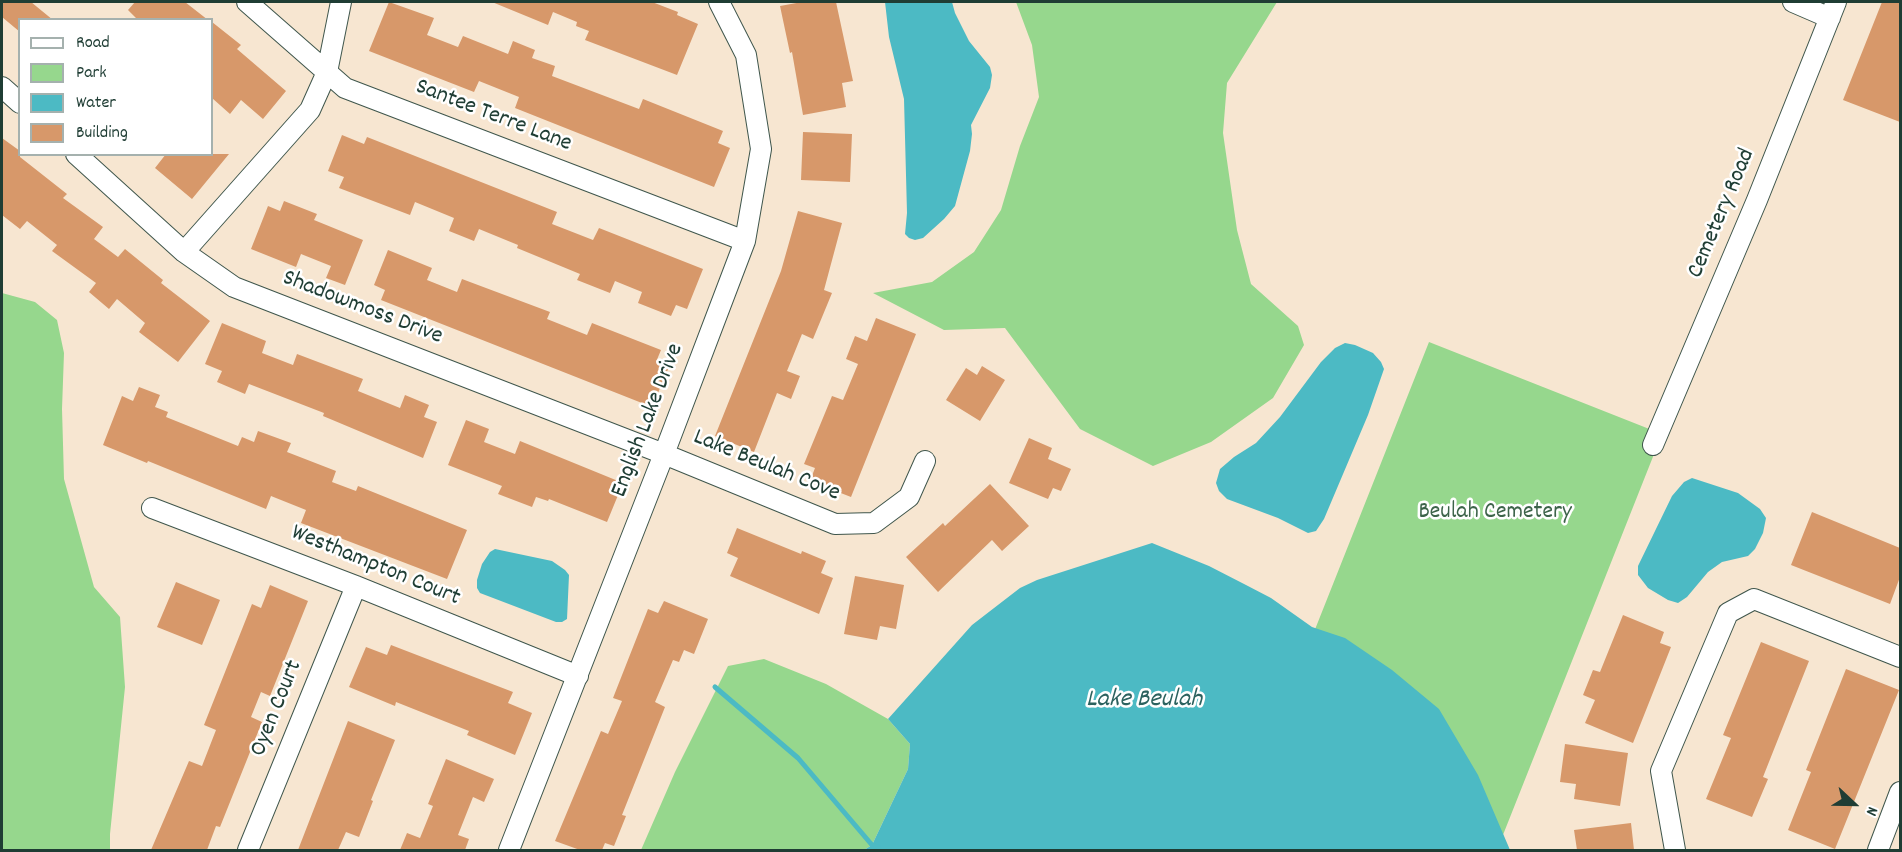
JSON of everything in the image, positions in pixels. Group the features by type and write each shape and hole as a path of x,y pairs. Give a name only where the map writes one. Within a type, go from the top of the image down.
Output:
{"street":[{"name":"Santee Terre Lane","path":"247,2 345,88 745,241"},
{"path":"184,252 310,110 327,72 340,2"},
{"name":"English Lake Drive","path":"509,850 745,241 761,149 746,55 719,2"},
{"path":"1793,2 1833,10"},
{"name":"Cemetery Road","path":"1653,445 1757,200 1833,10"},
{"path":"2,87 18,101"},
{"name":"Shadowmoss Drive","path":"78,156 184,252 234,287 664,454"},
{"name":"Lake Beulah Cove","path":"664,454 835,525 874,523 909,497 925,461"},
{"name":"Westhampton Court","path":"152,508 356,586 578,676"},
{"name":"Oyen Court","path":"248,850 356,586"},
{"path":"1675,850 1662,771 1728,613 1754,599 1900,657"},
{"path":"1878,850 1900,792"}],"green space":[{"path":"1016,2 1277,2 1227,83 1223,133 1237,230 1251,284 1298,326 1304,345 1273,398 1211,442 1153,466 1080,429 1005,328 944,330 873,293 932,282 974,252 1001,210 1020,146 1039,97 1032,45"},
{"path":"2,293 35,302 57,320 64,353 62,409 64,479 94,587 120,617 125,687 110,850 2,850"},
{"name":"Beulah Cemetery","path":"1429,342 1662,434 1497,850 1243,811"},
{"path":"764,659 826,684 888,719 910,744 908,769 872,845 864,850 641,850 675,772 728,666"}],"water":[{"path":"885,2 952,2 969,41 990,67 992,75 990,88 971,125 970,151 955,206 923,238 915,240 905,234 907,213 904,99 889,37"},
{"path":"1345,343 1373,353 1384,369 1368,415 1324,519 1316,531 1308,533 1278,518 1227,499 1219,491 1216,483 1220,469 1256,443 1280,417 1321,362 1335,348"},
{"path":"1692,478 1738,493 1760,509 1766,518 1763,533 1755,549 1748,556 1722,562 1708,572 1687,597 1678,603 1648,588 1638,575 1638,566 1672,496 1684,482"},
{"name":"Lake Beulah","path":"1152,543 1209,566 1271,598 1312,627 1345,638 1392,670 1439,709 1478,775 1510,850 864,850 872,845 908,769 910,744 888,719 972,625 1020,588 1037,580"},
{"path":"495,549 552,561 565,570 569,575 567,619 556,622 480,593 477,580 482,564 490,552"}],"building":[{"path":"2,2 31,2 51,18 18,18 18,30 2,17"},
{"path":"135,2 185,2 205,18 136,18 128,10"},
{"path":"389,2 434,18 427,35 458,47 463,36 508,54 513,41 535,50 532,58 555,66 552,76 639,109 643,99 723,131 718,143 730,148 714,187 515,108 519,97 479,81 474,92 369,51"},
{"path":"492,2 652,2 678,12 677,15 698,24 677,75 585,40 589,31 576,26 577,22 553,12 548,25"},
{"path":"802,2 836,2 853,81 842,83 846,107 803,115 792,52 790,53 780,6"},
{"path":"1882,2 1900,2 1900,122 1843,100"},
{"path":"213,23 241,45 237,49 286,91 263,119 241,100 230,114 213,99"},
{"path":"803,132 852,134 850,182 801,180"},
{"path":"342,135 364,144 367,137 557,212 552,224 593,240 599,228 703,269 687,309 676,305 671,316 638,303 642,292 615,281 610,293 577,280 580,274 517,248 518,245 479,229 474,241 449,231 454,218 415,202 410,215 339,188 344,177 328,171"},
{"path":"2,138 18,150 18,156 67,194 63,198 103,227 94,239 118,257 125,249 163,280 161,283 210,321 178,362 139,332 145,323 117,299 109,309 89,292 96,283 52,251 57,245 27,221 20,229 2,215"},
{"path":"229,154 192,199 155,168 164,156"},
{"path":"284,201 317,214 314,220 363,240 345,285 326,278 331,266 301,254 296,267 251,249 268,206 280,211"},
{"path":"798,211 842,223 824,290 832,293 813,339 802,334 787,371 800,376 791,399 777,393 754,452 715,436 781,271"},
{"path":"388,250 432,268 427,280 457,292 462,279 550,312 547,319 587,335 592,323 661,350 656,362 669,367 652,407 381,300 385,290 374,285"},
{"path":"876,318 916,334 851,497 810,481 815,468 804,464 832,396 843,400 858,364 846,359 855,336 867,341"},
{"path":"222,323 266,341 262,353 293,365 297,354 363,379 358,391 400,408 405,395 429,405 424,417 437,422 423,458 323,416 324,413 249,384 245,394 217,382 222,371 205,364"},
{"path":"982,366 1005,380 980,421 946,400 966,368 977,375"},
{"path":"139,387 160,395 155,407 168,412 166,417 238,446 242,437 254,442 258,431 291,443 287,452 336,471 332,482 356,491 358,486 467,530 447,579 301,523 306,510 271,496 266,509 103,445 122,396 133,401"},
{"path":"466,420 489,429 484,442 515,454 520,441 623,483 607,522 549,499 548,501 536,497 532,507 498,494 502,486 448,465"},
{"path":"1029,438 1052,448 1048,459 1071,469 1061,491 1053,488 1048,499 1009,483"},
{"path":"990,484 1029,526 1002,551 992,540 938,592 906,557 943,523 945,526"},
{"path":"1812,512 1900,548 1900,577 1890,604 1791,565"},
{"path":"737,528 801,554 802,551 826,561 821,573 833,578 819,614 730,576 738,558 727,553"},
{"path":"855,576 904,585 896,629 880,626 877,640 844,634"},
{"path":"176,582 220,600 202,645 157,627"},
{"path":"270,585 308,601 270,696 261,692 251,717 262,722 220,827 216,826 207,850 151,850 189,761 202,766 216,730 204,725 252,604 261,608"},
{"path":"664,601 708,619 694,654 684,650 679,662 673,660 655,702 665,707 622,815 626,816 614,846 605,843 602,850 580,850 555,841 601,731 608,734 622,701 613,698 648,609 658,613"},
{"path":"1623,615 1664,632 1660,643 1671,647 1633,743 1585,723 1595,700 1583,695 1593,670 1600,672"},
{"path":"1761,642 1809,661 1763,777 1768,779 1752,817 1706,799 1731,738 1723,735"},
{"path":"391,645 513,692 508,703 532,713 515,755 467,735 469,731 396,702 395,706 349,687 366,647 387,655"},
{"path":"1846,669 1899,690 1835,849 1788,830 1811,772 1806,770"},
{"path":"348,721 395,740 371,800 373,801 359,837 346,832 338,850 298,850"},
{"path":"1565,744 1628,753 1620,806 1574,799 1576,784 1560,782"},
{"path":"446,759 494,779 484,802 473,797 458,835 469,839 465,850 400,850 407,833 420,838 433,806 428,804"},
{"path":"1631,823 1634,850 1577,850 1574,830"}],"waterway":[{"path":"715,687 798,758 872,845 878,847"}]}
